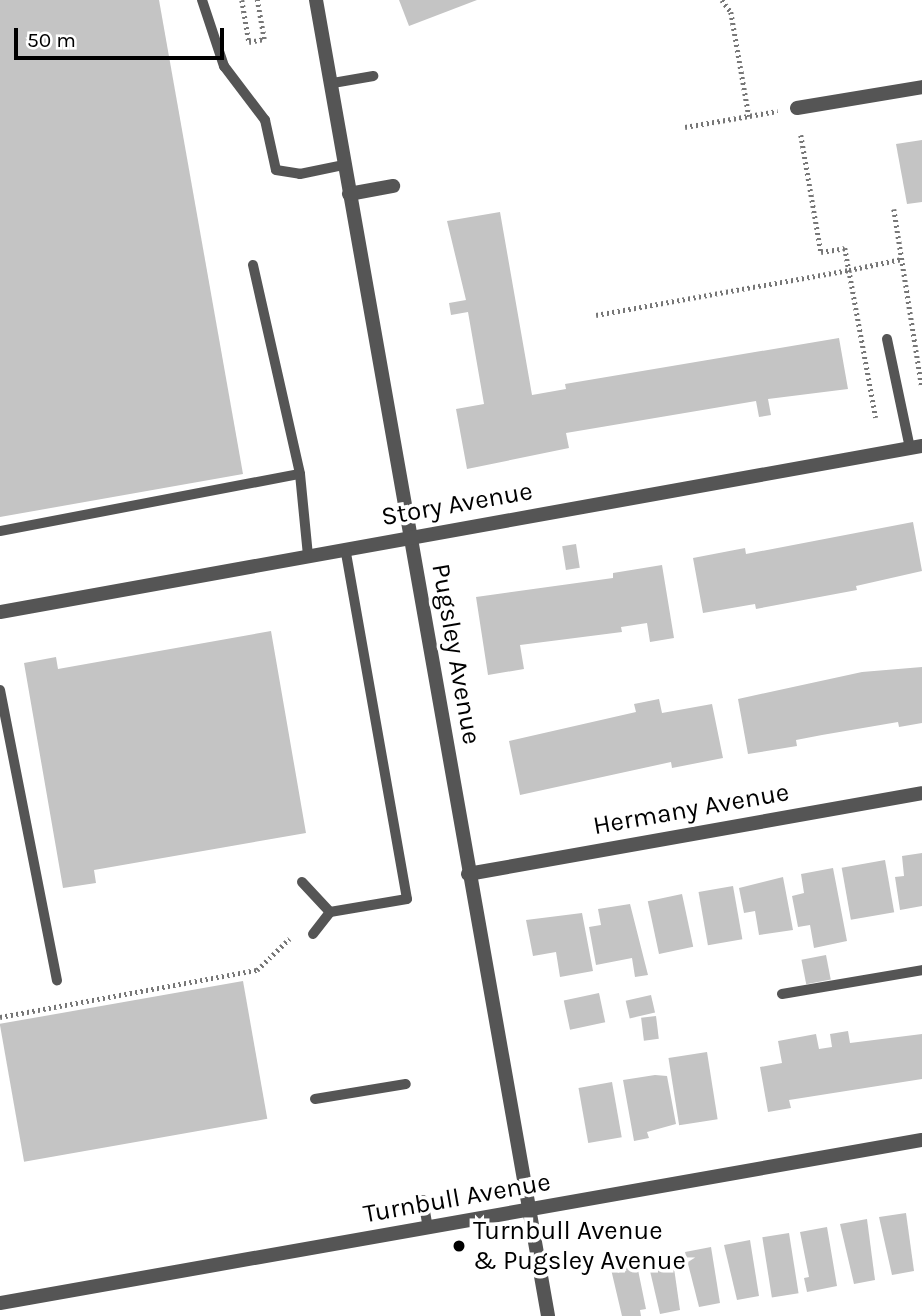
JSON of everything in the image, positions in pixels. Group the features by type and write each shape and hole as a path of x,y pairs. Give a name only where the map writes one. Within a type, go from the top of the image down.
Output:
{"street":[{"name":"Pugsley Avenue","path":"316,0 548,1316"},
{"path":"797,108 922,87"},
{"path":"349,194 393,186"},
{"name":"Story Avenue","path":"0,612 916,447"},
{"name":"Hermany Avenue","path":"468,874 922,793"},
{"name":"Turnbull Avenue","path":"0,1303 922,1140"}],"lane":[{"path":"202,0 224,66 265,120 276,170 299,174 344,165"},
{"path":"332,83 373,76"},
{"path":"253,265 299,474 308,555"},
{"path":"887,339 916,447"},
{"path":"0,531 299,474"},
{"path":"313,934 330,912 407,899 345,549"},
{"path":"0,690 57,980"},
{"path":"302,882 330,912"},
{"path":"782,994 922,970"},
{"path":"316,1098 406,1084"},
{"path":"424,1200 428,1228"}],"path":[{"path":"242,0 249,42 264,39 257,0"},
{"path":"722,0 731,12 749,116"},
{"path":"685,127 797,108"},
{"path":"801,135 821,252 845,248 876,418"},
{"path":"894,209 922,387"},
{"path":"596,315 902,259"},
{"path":"0,1017 257,970 289,939"}],"building":[{"path":"0,0 159,0 243,474 0,517"},
{"path":"399,0 477,0 409,26"},
{"path":"922,140 922,202 907,204 896,144"},
{"path":"500,212 532,395 566,389 565,384 839,338 848,389 768,399 771,415 759,417 756,401 566,433 569,448 467,469 456,409 484,404 468,312 451,315 449,303 466,300 447,221"},
{"path":"913,522 922,571 856,586 857,590 756,609 755,604 703,613 693,558 745,548 746,554"},
{"path":"576,544 580,568 566,570 562,546"},
{"path":"662,565 674,638 650,642 647,623 621,627 622,632 520,645 524,669 488,675 476,597 613,578 613,573"},
{"path":"271,631 306,833 94,870 96,883 63,888 24,663 56,657 58,669"},
{"path":"922,667 922,723 899,727 898,722 822,735 796,740 797,746 748,754 738,699 862,672"},
{"path":"659,699 662,713 712,704 723,758 672,768 671,762 520,795 509,741 636,712 634,704"},
{"path":"922,853 922,906 900,910 895,877 904,876 902,856"},
{"path":"885,860 894,912 851,920 842,868"},
{"path":"833,868 847,941 814,948 810,925 798,927 792,896 804,893 801,874"},
{"path":"783,877 793,930 759,935 755,911 744,913 739,888"},
{"path":"733,886 742,939 708,945 699,892"},
{"path":"682,894 693,947 659,954 648,901"},
{"path":"630,904 648,975 635,977 632,958 596,965 589,927 601,925 598,909"},
{"path":"582,913 593,971 560,977 556,952 533,956 526,920"},
{"path":"826,955 831,980 806,984 801,960"},
{"path":"243,981 267,1119 24,1162 0,1024"},
{"path":"599,993 605,1022 570,1030 564,1000"},
{"path":"651,995 655,1013 630,1018 626,1001"},
{"path":"656,1016 659,1039 644,1041 641,1018"},
{"path":"848,1031 850,1043 922,1034 922,1079 789,1100 791,1108 768,1112 760,1067 782,1063 778,1041 816,1034 819,1049 832,1047 830,1034"},
{"path":"707,1052 718,1119 679,1125 668,1058"},
{"path":"667,1076 676,1124 647,1132 649,1138 634,1141 623,1080"},
{"path":"612,1082 622,1137 588,1143 579,1088"},
{"path":"906,1213 914,1271 892,1275 879,1217"},
{"path":"867,1219 875,1280 854,1284 840,1224"},
{"path":"827,1227 837,1286 807,1292 804,1278 809,1277 800,1232"},
{"path":"789,1233 799,1293 772,1297 762,1237"},
{"path":"750,1240 759,1296 737,1300 724,1245"},
{"path":"711,1247 720,1303 699,1307 685,1252"},
{"path":"672,1254 680,1310 660,1314 647,1258"},
{"path":"636,1260 646,1309 640,1310 641,1316 622,1316 610,1265"}],"place":[{"name":"Turnbull Avenue & Pugsley Avenue","path":"459,1246"}]}
